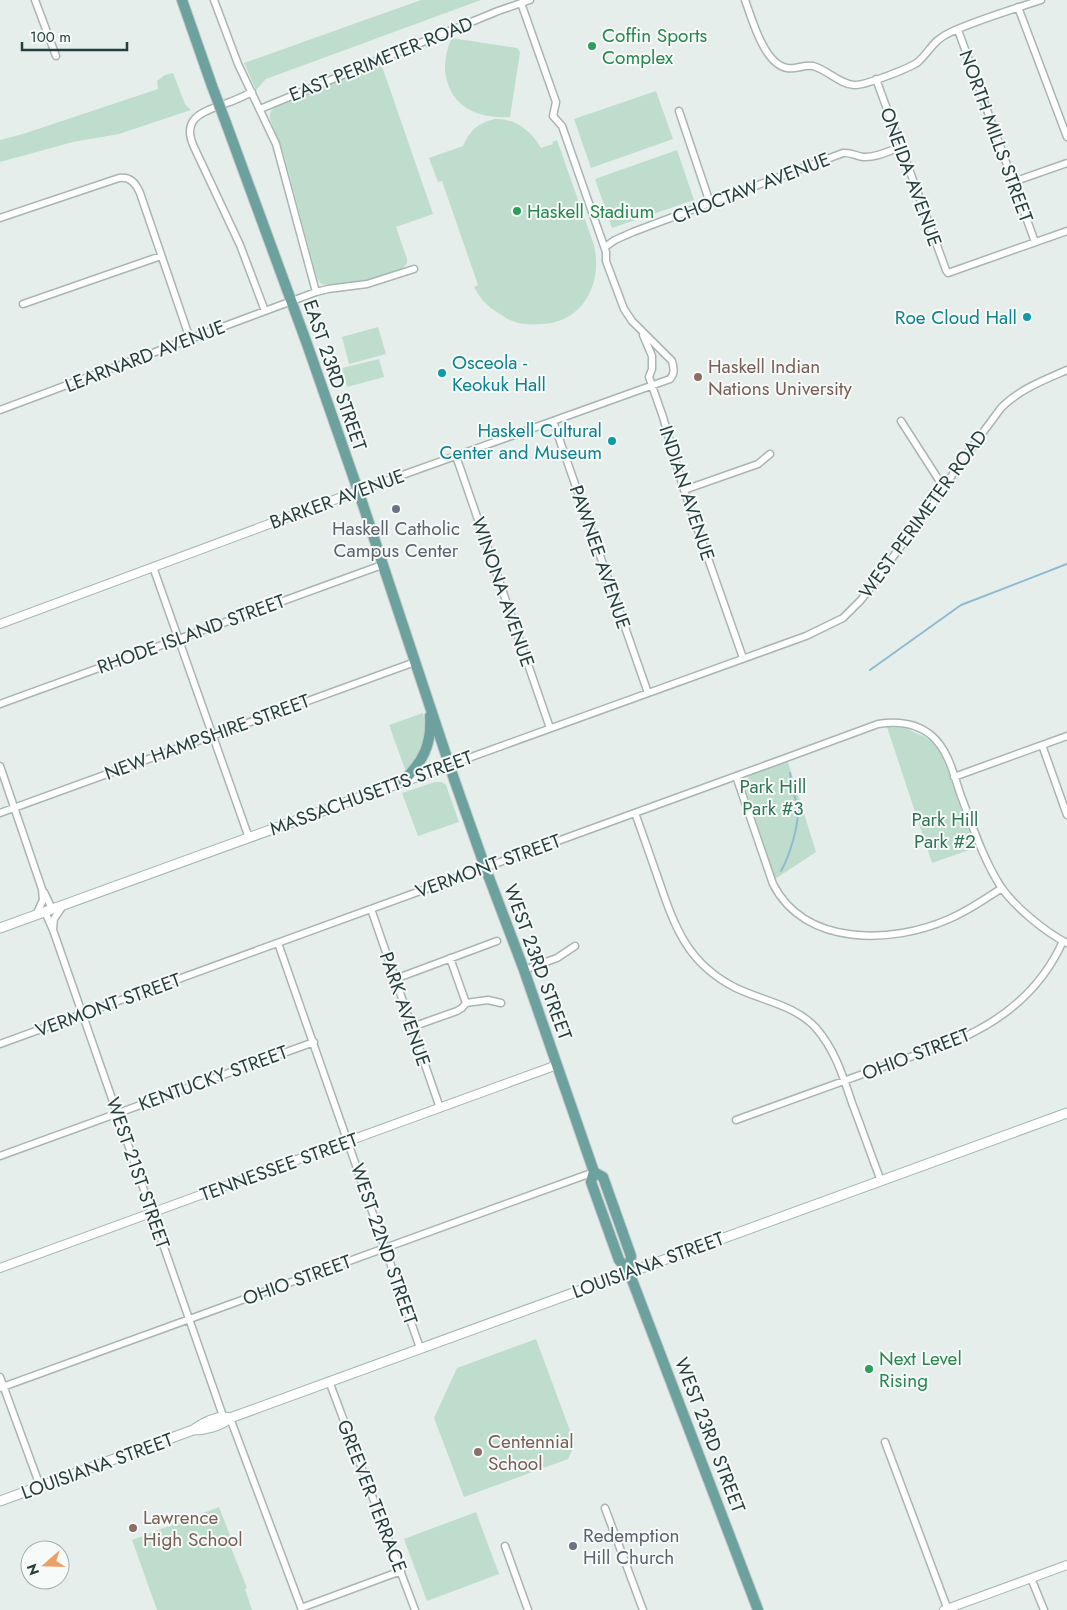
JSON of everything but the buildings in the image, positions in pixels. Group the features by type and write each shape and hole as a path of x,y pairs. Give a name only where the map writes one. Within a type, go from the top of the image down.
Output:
{"main road":[{"name":"EAST 23RD STREET","path":"182,0 358,491 449,764"},
{"path":"403,781 415,769 424,754 430,730 430,707"},
{"name":"MASSACHUSETTS STREET","path":"0,928 449,764"},
{"name":"WEST 23RD STREET","path":"449,764 524,970 594,1172 603,1177 628,1247 630,1256 629,1272 758,1610"},
{"name":"LOUISIANA STREET","path":"0,1501 193,1430 203,1430 225,1422 226,1417 1067,1113"}],"street":[{"path":"35,0 56,56"},
{"path":"214,0 238,64 269,127 280,158 316,292"},
{"name":"EAST PERIMETER ROAD","path":"260,109 498,11 530,0"},
{"path":"745,0 761,43 779,66 790,69 803,66 814,67 854,85 876,79 916,63 942,37 1041,0"},
{"name":"INDIAN AVENUE","path":"521,3 556,102 553,116 562,126 606,252 606,261 620,302 628,316 672,361 673,375"},
{"path":"1018,8 1067,138"},
{"name":"NORTH MILLS STREET","path":"958,30 1035,242"},
{"name":"ONEIDA AVENUE","path":"876,79 948,273 1035,242"},
{"path":"252,92 199,114 194,120 189,133 240,245 265,311"},
{"path":"678,111 710,203"},
{"name":"CHOCTAW AVENUE","path":"604,247 633,232 843,153 869,157 900,147"},
{"path":"1013,182 1067,162"},
{"path":"0,218 119,178 130,179 138,188 190,339"},
{"path":"1035,242 1067,231"},
{"path":"23,304 161,256"},
{"name":"LEARNARD AVENUE","path":"0,410 316,292 367,284 414,269"},
{"name":"INDIAN AVENUE","path":"640,329 652,356 652,369 649,377 663,417 684,490 743,658"},
{"name":"WEST PERIMETER ROAD","path":"743,658 822,629 852,610 878,580 1005,403 1045,380 1067,370"},
{"name":"BARKER AVENUE","path":"0,624 358,491 652,386 670,379 673,375"},
{"name":"PAWNEE AVENUE","path":"553,421 648,693"},
{"path":"901,421 944,488"},
{"path":"684,490 758,464 770,454"},
{"name":"WINONA AVENUE","path":"456,456 550,728"},
{"name":"RHODE ISLAND STREET","path":"0,704 382,565"},
{"path":"153,567 249,838"},
{"name":"MASSACHUSETTS STREET","path":"449,764 743,658"},
{"name":"NEW HAMPSHIRE STREET","path":"0,813 415,662"},
{"name":"VERMONT STREET","path":"0,1044 878,724 896,722 915,726 932,736 944,750 981,849 1002,888 1033,920 1065,942"},
{"path":"954,777 1067,736"},
{"path":"1042,745 1067,815"},
{"name":"WEST 21ST STREET","path":"0,766 42,889 47,895 44,912 53,930 189,1319 302,1609"},
{"path":"736,776 779,897 798,916 820,927 832,931 868,935 916,930 950,919 1002,888"},
{"path":"635,813 671,916 688,948 706,968 726,983 789,1009 807,1020 818,1030 832,1050 881,1181"},
{"path":"42,889 44,912"},
{"path":"53,930 54,918 63,905"},
{"name":"PARK AVENUE","path":"370,910 440,1108"},
{"path":"395,979 497,941"},
{"name":"WEST 22ND STREET","path":"278,942 420,1348"},
{"name":"OHIO STREET","path":"736,1120 956,1040 991,1024 1018,1003 1035,986 1065,942"},
{"path":"524,970 557,958 575,946"},
{"path":"450,958 466,1003"},
{"path":"412,1027 457,1011 466,1003 488,1000 501,1003"},
{"name":"KENTUCKY STREET","path":"0,1156 314,1042"},
{"name":"TENNESSEE STREET","path":"0,1268 557,1065"},
{"name":"OHIO STREET","path":"2,1387 594,1172"},
{"path":"0,1377 2,1387 40,1486"},
{"name":"GREEVER TERRACE","path":"329,1381 415,1610"},
{"path":"885,1442 947,1610 1067,1565"},
{"path":"605,1508 643,1610"},
{"path":"505,1546 528,1610"},
{"path":"302,1609 401,1571"},
{"path":"1032,1578 1044,1610"}],"green space":[{"path":"421,0 481,0 266,79 256,90 244,63"},
{"path":"452,38 517,48 520,52 510,117 486,116 466,108 458,101 447,82 445,69 445,61"},
{"path":"379,65 383,69 433,214 396,227 407,259 407,263 403,268 385,276 363,281 331,285 321,284 317,278 284,155 270,115 274,108 286,102"},
{"path":"173,73 185,104 191,110 119,134 73,142 0,162 0,140 158,89 157,81 165,75"},
{"path":"656,91 673,139 591,168 574,119"},
{"name":"Haskell Stadium","path":"495,119 516,123 532,136 541,148 553,144 552,142 557,140 594,245 596,260 592,287 579,309 557,322 520,324 505,318 488,306 482,299 474,287 478,285 442,181 438,182 429,158 463,146 475,128 484,122"},
{"path":"677,150 694,200 612,228 595,179"},
{"path":"378,327 386,354 349,364 342,337"},
{"path":"379,359 384,377 347,387 342,368"},
{"path":"423,713 426,728 420,755 406,772 389,725"},
{"name":"Park Hill Park #2","path":"887,727 905,728 925,737 934,744 944,760 975,848 932,863"},
{"name":"Park Hill Park #3","path":"788,762 816,852 775,879 744,783 749,776"},
{"path":"435,782 442,782 446,785 459,822 418,836 402,793"},
{"path":"536,1339 575,1444 568,1459 464,1497 434,1418 457,1368"},
{"path":"219,1507 233,1543 230,1545 247,1588 245,1589 252,1610 157,1610 132,1540"},
{"path":"476,1512 499,1574 427,1601 404,1539"}],"waterway":[{"path":"870,670 961,605 1067,564"},
{"path":"781,871 791,848 798,812 790,773"}],"place":[{"name":"Coffin Sports Complex","path":"592,46"},
{"name":"Haskell Stadium","path":"517,211"},
{"name":"Roe Cloud Hall","path":"1027,317"},
{"name":"Osceola - Keokuk Hall","path":"442,373"},
{"name":"Haskell Indian Nations University","path":"698,377"},
{"name":"Haskell Cultural Center and Museum","path":"612,441"},
{"name":"Haskell Catholic Campus Center","path":"396,509"},
{"name":"Next Level Rising","path":"869,1369"},
{"name":"Centennial School","path":"478,1452"},
{"name":"Lawrence High School","path":"133,1528"},
{"name":"Redemption Hill Church","path":"573,1546"}]}
